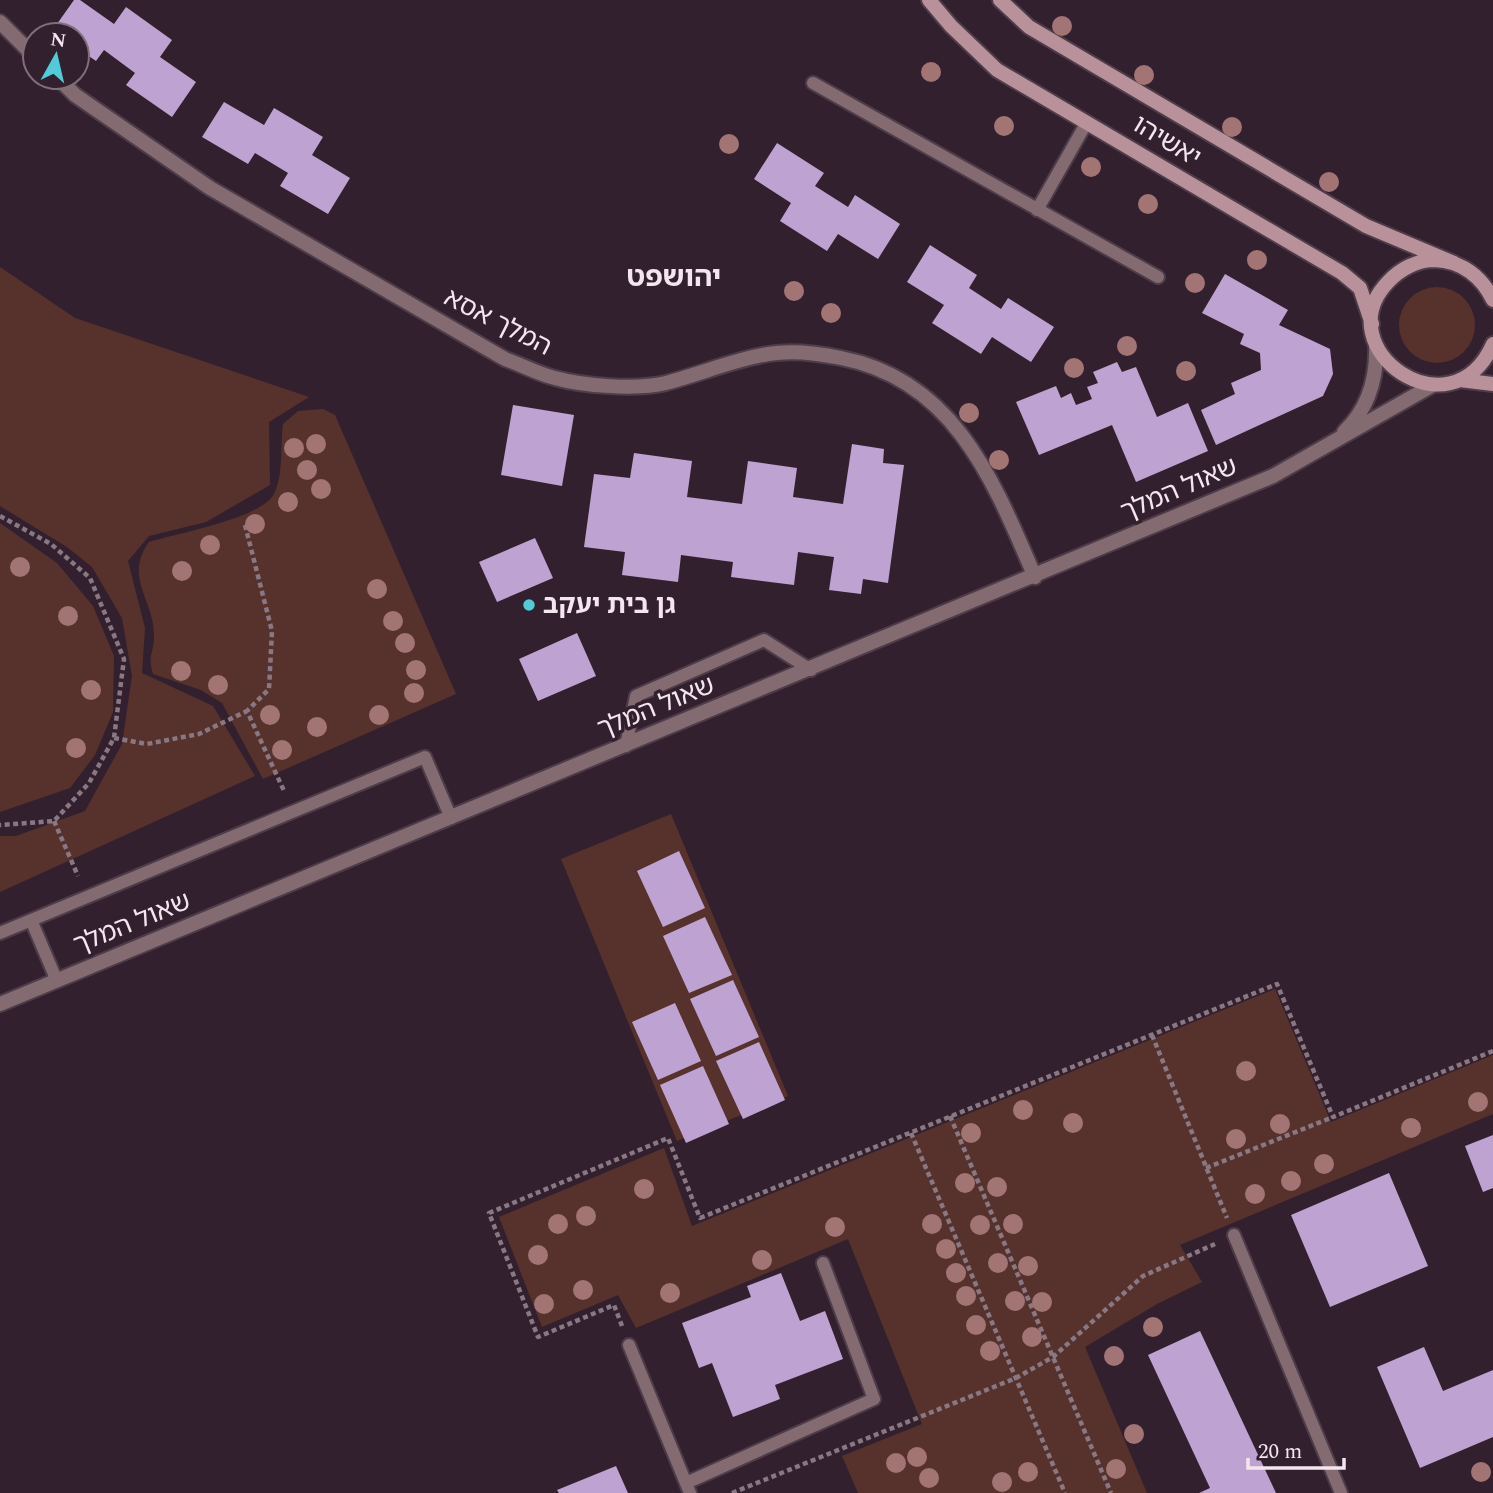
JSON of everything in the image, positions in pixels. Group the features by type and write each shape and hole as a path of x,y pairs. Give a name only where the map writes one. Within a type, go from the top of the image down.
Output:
{"street":[{"name":"יאשיהו","path":"929,0 951,26 997,70 1342,273 1360,288 1376,346"},
{"name":"יאשיהו","path":"1000,0 1029,27 1366,226 1472,272 1491,293"},
{"path":"0,22 21,43"},
{"name":"המלך אסא","path":"72,91 210,188 505,359 555,378 604,385 662,384 769,354 811,352 860,361 900,377 960,430 974,450 1007,511 1035,577"},
{"path":"1372,324 1374,305 1383,287 1397,273 1415,263 1434,260 1454,263"},
{"path":"1460,380 1475,370 1493,344"},
{"path":"1376,346 1385,361 1398,374 1415,382 1433,385 1460,380 1493,384"},
{"name":"שאול המלך","path":"1328,447 1353,423 1370,394 1377,367 1376,346"},
{"name":"שאול המלך","path":"0,1004 811,670 1273,476 1433,385"}],"lane":[{"path":"813,83 1158,277"},
{"path":"1037,210 1087,122"},
{"path":"626,746 636,696 764,640 811,670"},
{"path":"0,933 425,757 451,818"},
{"path":"31,920 57,981"},
{"path":"1234,1235 1341,1493"},
{"path":"629,1345 688,1488 874,1399 823,1263"}],"path":[{"path":"0,516 51,544 90,578 124,659 114,737 89,783 54,821 0,825"},
{"path":"114,737 147,744 198,734 247,711 269,689 272,631 245,525"},
{"path":"247,711 294,811"},
{"path":"54,821 87,896"},
{"path":"629,1345 614,1305 538,1337 489,1213 668,1138 701,1218 1277,984 1333,1117"},
{"path":"732,1493 1016,1378 1053,1357 1143,1276 1234,1235 1152,1035"},
{"path":"1206,1168 1493,1051"},
{"path":"950,1116 1111,1493"},
{"path":"911,1133 1065,1493"}],"shaded area":[{"path":"0,267 75,318 309,397 269,422 270,485 206,522 149,536 128,561 145,628 142,673 213,706 255,776 0,892 0,836 16,836 85,811 122,744 132,676 122,618 92,567 67,547 0,506"},
{"path":"1437,287 1452,290 1464,298 1472,310 1475,325 1472,340 1464,352 1452,360 1437,363 1422,360 1410,352 1402,340 1399,325 1402,310 1410,298 1422,290"},
{"path":"323,409 335,415 456,694 263,779 222,703 201,690 153,674 153,624 139,578 139,567 149,542 236,518 266,503 274,494 279,478 283,424 298,411"},
{"path":"0,523 57,563 93,606 114,656 113,712 95,755 70,788 0,812"},
{"path":"671,814 788,1096 677,1141 561,859"},
{"path":"1275,989 1331,1122 1493,1055 1493,1114 1180,1245 1202,1282 1157,1304 1085,1347 1147,1493 858,1493 842,1456 922,1424 848,1239 636,1328 618,1295 542,1327 499,1217 664,1148 692,1226"}],"building":[{"path":"74,0 80,0 114,24 126,7 172,40 160,57 196,82 172,117 126,85 135,73 104,50 96,61 91,58 91,21 59,21"},
{"path":"224,102 264,125 274,108 323,137 312,155 350,178 328,214 280,186 288,173 255,153 248,164 202,137"},
{"path":"777,143 824,173 815,186 848,207 855,195 900,224 878,259 838,234 827,251 780,221 791,203 754,179"},
{"path":"930,245 977,275 969,288 1001,309 1008,298 1054,327 1031,362 992,337 981,354 932,323 944,305 907,282"},
{"path":"1225,274 1288,310 1279,325 1330,349 1333,374 1323,396 1216,445 1201,410 1235,394 1231,383 1261,370 1260,353 1240,344 1244,334 1202,313"},
{"path":"1117,362 1122,372 1136,367 1157,417 1188,403 1208,451 1136,482 1112,425 1039,455 1016,402 1056,386 1061,398 1071,393 1076,405 1092,399 1087,387 1098,383 1093,372"},
{"path":"513,405 574,415 562,486 501,475"},
{"path":"852,444 884,449 883,463 904,465 888,583 863,579 861,594 829,590 834,557 798,552 794,585 731,577 733,562 681,555 678,582 622,575 625,552 584,547 594,474 630,478 634,453 692,461 687,497 742,504 748,461 797,468 793,497 843,504"},
{"path":"535,538 553,578 497,602 479,562"},
{"path":"577,633 596,676 538,701 519,659"},
{"path":"679,851 705,908 663,927 637,871"},
{"path":"705,917 732,975 689,993 663,936"},
{"path":"733,980 759,1037 716,1056 690,999"},
{"path":"675,1003 701,1061 658,1080 632,1022"},
{"path":"759,1042 785,1100 743,1119 716,1061"},
{"path":"703,1066 729,1124 686,1143 660,1085"},
{"path":"1493,1135 1493,1188 1483,1192 1465,1146"},
{"path":"1389,1173 1428,1266 1330,1307 1291,1215"},
{"path":"781,1273 800,1321 825,1311 843,1359 775,1385 780,1399 733,1417 712,1363 699,1368 682,1323 751,1297 747,1286"},
{"path":"1200,1331 1276,1493 1199,1493 1210,1488 1148,1355"},
{"path":"1424,1347 1443,1391 1493,1370 1493,1437 1420,1468 1377,1367"},
{"path":"616,1466 628,1493 559,1493 557,1490"}],"place":[{"name":"גן בית יעקב","path":"529,605"}],"district":[{"name":"יהושפט","path":"674,277"}]}
